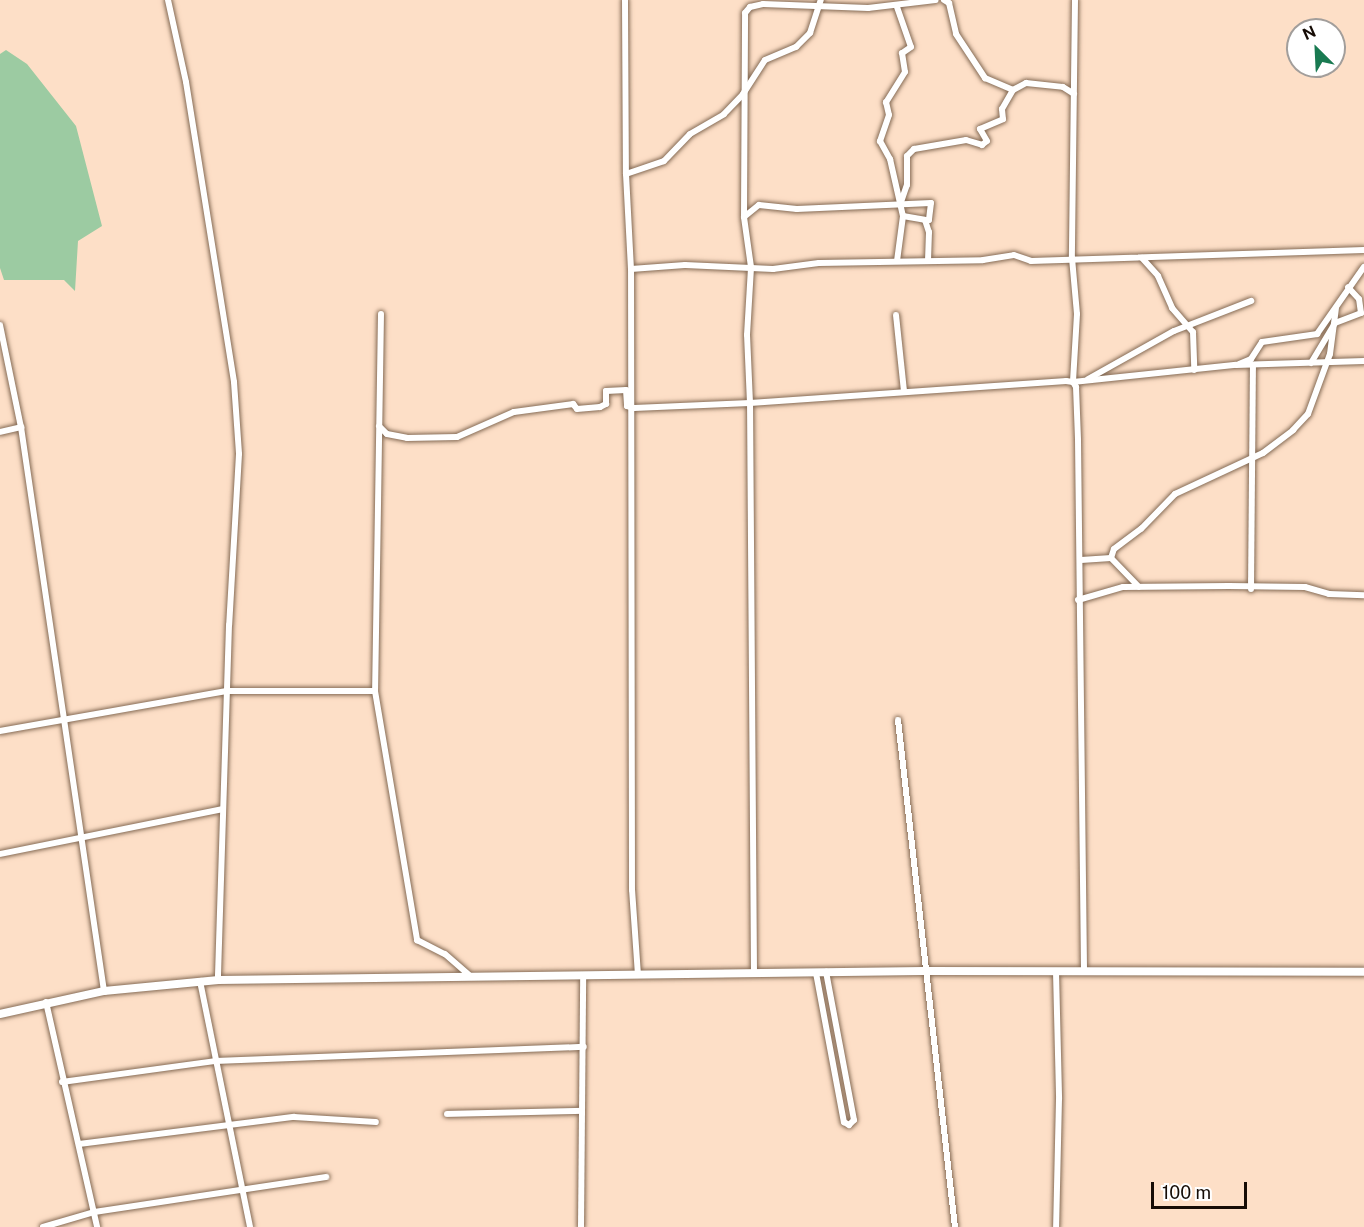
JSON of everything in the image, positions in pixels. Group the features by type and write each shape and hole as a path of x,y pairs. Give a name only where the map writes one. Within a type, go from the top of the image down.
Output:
{"street":[{"path":"168,0 186,81 234,382 239,454 227,691 218,980"},
{"path":"625,0 626,174 634,408 632,890 638,975"},
{"path":"754,972 750,403 747,335 751,267 744,217 743,20 750,7 821,2 897,7 936,0"},
{"path":"944,0 949,3 956,34 985,78 1013,90"},
{"path":"1075,0 1072,258 1077,314 1073,382 1081,560 1078,600 1084,972"},
{"path":"626,174 664,161 690,134 724,114 743,94 765,60 796,47 810,33 821,2"},
{"path":"897,7 911,47 902,53 905,72 886,102 889,114 880,141 890,159 903,216 897,261"},
{"path":"901,203 907,185 907,156 914,149 966,140 982,145 987,141 980,129 1003,119 1002,109 1013,90 1026,83 1039,83 1074,94"},
{"path":"744,217 759,206 797,209 931,203 929,220 903,216"},
{"path":"925,220 929,232 928,261"},
{"path":"631,269 751,267 773,270 819,263 928,261 1014,255 1031,261 1364,250"},
{"path":"1142,258 1158,276 1172,308 1194,335 1194,370"},
{"path":"1236,365 1251,359 1262,342 1317,334 1364,267"},
{"path":"1311,363 1338,321 1361,313 1359,299 1348,287"},
{"path":"1084,381 1131,352 1251,301"},
{"path":"1111,558 1114,549 1134,536 1175,494 1277,444 1308,414 1330,354 1331,329 1336,308"},
{"path":"381,314 375,691 417,939 445,954 469,975"},
{"path":"896,315 904,391"},
{"path":"0,325 21,426 84,837 104,991"},
{"path":"379,426 387,434 407,438 457,437 514,412 573,404 578,409 600,407 606,404 606,391 626,390 627,406 634,408 750,403 904,391 1073,382 1236,365 1364,361"},
{"path":"1251,589 1253,365"},
{"path":"0,432 21,426"},
{"path":"1081,560 1111,558 1139,587"},
{"path":"1078,600 1100,592 1139,587 1305,588 1329,594 1364,595"},
{"path":"0,731 227,691 375,691"},
{"path":"898,720 923,971 955,1227"},
{"path":"0,854 223,809"},
{"path":"0,1014 104,991 218,980 754,972 1364,972"},
{"path":"816,973 844,1122 849,1125 854,1120 826,972"},
{"path":"1056,972 1059,1100 1056,1227"},
{"path":"581,1227 583,976"},
{"path":"200,981 214,1061 250,1227"},
{"path":"46,1002 62,1082 79,1144 97,1227"},
{"path":"62,1082 214,1061 584,1047"},
{"path":"447,1114 582,1111"},
{"path":"79,1144 228,1123 294,1117 376,1122"},
{"path":"43,1227 94,1212 326,1177"}],"green space":[{"path":"6,50 27,64 76,126 102,226 78,241 75,291 64,280 4,280 0,268 0,54"}]}
